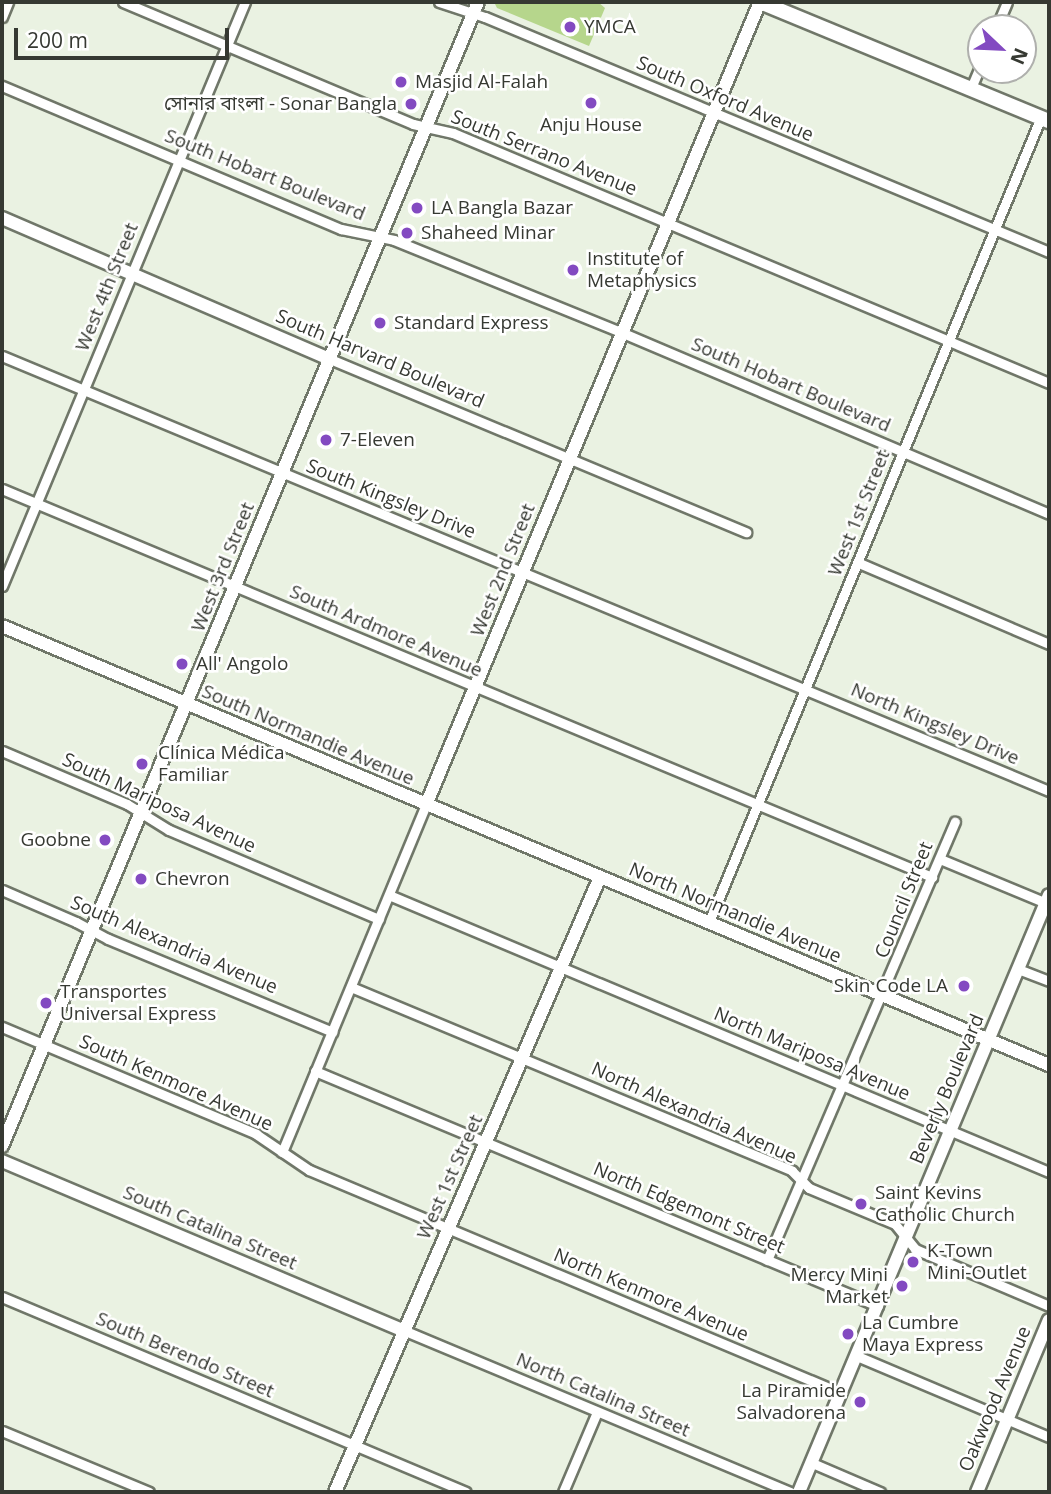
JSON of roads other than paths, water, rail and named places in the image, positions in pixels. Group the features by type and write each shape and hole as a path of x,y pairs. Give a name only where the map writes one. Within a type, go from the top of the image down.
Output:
{"main road":[{"path":"760,2 1045,119"},
{"name":"West 2nd Street","path":"426,805 760,2"},
{"name":"West 3rd Street","path":"2,1146 475,8"},
{"name":"South Harvard Boulevard","path":"2,218 330,359"},
{"name":"South Normandie Avenue","path":"2,626 600,877"},
{"name":"North Normandie Avenue","path":"600,877 1049,1065"},
{"name":"West 1st Street","path":"335,1492 447,1228 524,1059 600,877"},
{"name":"Beverly Boulevard","path":"799,1492 1048,899"},
{"name":"South Catalina Street","path":"2,1161 403,1330"},
{"name":"Oakwood Avenue","path":"977,1492 1049,1320"}],"street":[{"path":"2,17 8,2"},
{"name":"South Serrano Avenue","path":"123,2 400,119 453,133 1049,383"},
{"name":"West 4th Street","path":"2,586 245,2"},
{"name":"South Oxford Avenue","path":"439,2 475,8 714,113 1049,252"},
{"path":"971,88 973,84"},
{"name":"South Hobart Boulevard","path":"2,86 341,229 394,240 1049,513"},
{"name":"West 1st Street","path":"709,922 996,230 1045,119"},
{"name":"South Kingsley Drive","path":"2,356 807,689"},
{"name":"South Harvard Boulevard","path":"330,359 746,532"},
{"name":"South Ardmore Avenue","path":"2,489 932,877"},
{"path":"859,564 1049,644"},
{"name":"North Kingsley Drive","path":"807,689 1049,791"},
{"name":"South Mariposa Avenue","path":"2,751 127,804 176,833 379,919"},
{"name":"West 2nd Street","path":"282,1152 426,805"},
{"name":"Council Street","path":"767,1260 955,822"},
{"path":"940,859 1048,899"},
{"name":"South Alexandria Avenue","path":"2,890 332,1032"},
{"path":"388,895 562,968"},
{"name":"North Mariposa Avenue","path":"562,968 1049,1172"},
{"path":"1018,969 1049,981"},
{"name":"North Alexandria Avenue","path":"351,987 792,1171 808,1188 895,1224 915,1248 1049,1306"},
{"name":"South Kenmore Avenue","path":"2,1027 256,1134 309,1170 447,1228"},
{"name":"North Edgemont Street","path":"315,1071 878,1306"},
{"name":"North Kenmore Avenue","path":"447,1228 841,1393"},
{"name":"South Berendo Street","path":"2,1297 466,1492"},
{"name":"North Catalina Street","path":"403,1330 790,1492"},
{"path":"857,1356 1049,1437"},
{"path":"563,1492 597,1412"},
{"path":"2,1431 149,1492"},
{"path":"812,1463 880,1492"}],"place":[{"name":"YMCA","path":"570,27"},
{"name":"Masjid Al-Falah","path":"401,82"},
{"name":"Anju House","path":"591,103"},
{"name":"সোনার বাংলা - Sonar Bangla","path":"411,104"},
{"name":"LA Bangla Bazar","path":"417,208"},
{"name":"Shaheed Minar","path":"407,233"},
{"name":"Institute of Metaphysics","path":"573,270"},
{"name":"Standard Express","path":"380,323"},
{"name":"7-Eleven","path":"326,440"},
{"name":"All' Angolo","path":"182,664"},
{"name":"Clínica Médica Familiar","path":"142,764"},
{"name":"Goobne","path":"105,840"},
{"name":"Chevron","path":"141,879"},
{"name":"Skin Code LA","path":"964,986"},
{"name":"Transportes Universal Express","path":"46,1003"},
{"name":"Saint Kevins Catholic Church","path":"861,1204"},
{"name":"K-Town Mini-Outlet","path":"913,1262"},
{"name":"Mercy Mini Market","path":"902,1286"},
{"name":"La Cumbre Maya Express","path":"848,1334"},
{"name":"La Piramide Salvadorena","path":"860,1402"}]}
